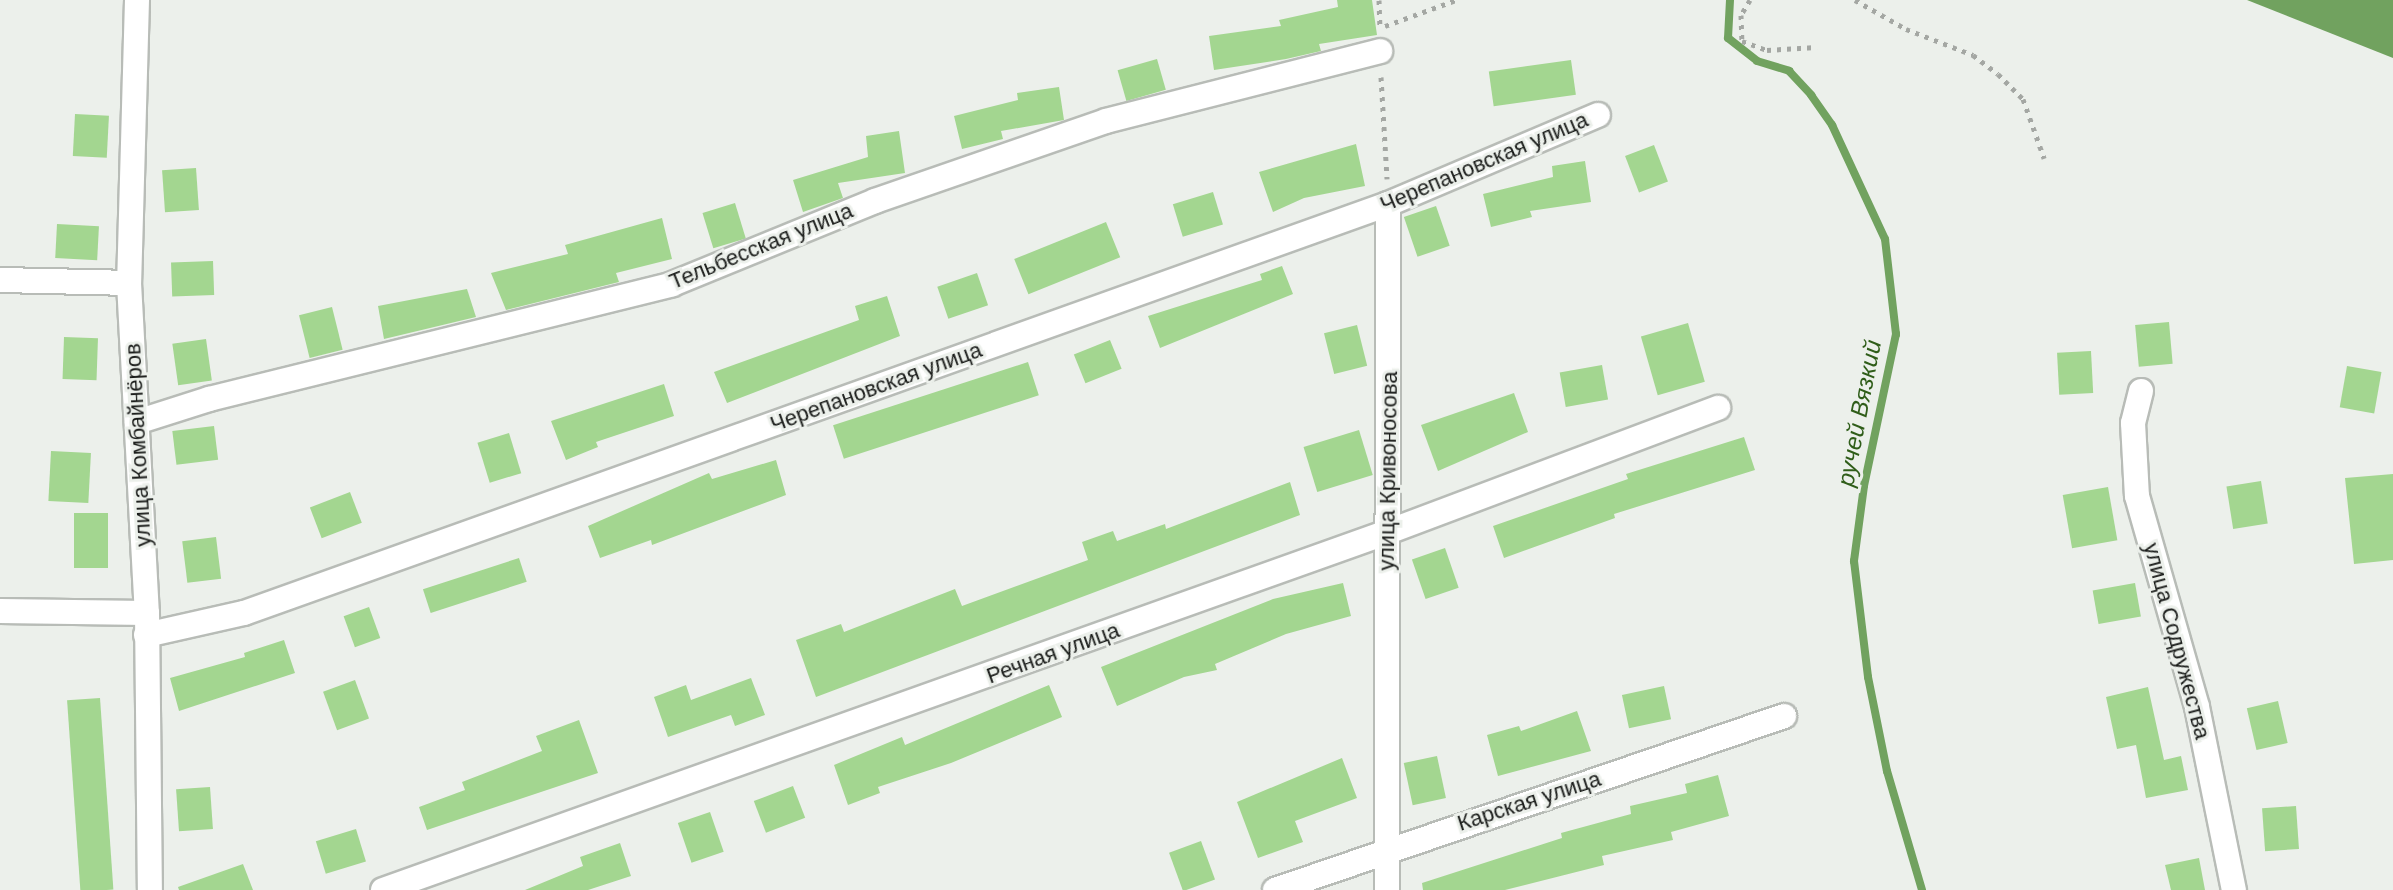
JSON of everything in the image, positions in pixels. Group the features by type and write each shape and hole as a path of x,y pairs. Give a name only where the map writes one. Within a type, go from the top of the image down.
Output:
{"street":[{"name":"улица Комбайнёров","path":"137,0 129,283 146,624 150,890"},
{"name":"Тельбесская улица","path":"137,422 209,399 672,284 875,201 1106,121 1380,40"},
{"name":"Черепановская улица","path":"0,611 146,624 244,613 1388,204 1598,115"},
{"name":"улица Кривоносова","path":"1387,890 1385,533 1388,204"},
{"path":"0,280 129,283"},
{"name":"улица Содружества","path":"2141,391 2133,423 2137,496 2197,707 2234,890"},
{"name":"Речная улица","path":"383,890 1385,533 1718,408"},
{"name":"Карская улица","path":"1275,890 1387,848 1784,716"}],"path":[{"path":"1388,204 1380,40 1456,0"},
{"path":"1750,0 1739,28 1748,45 1789,50 1817,47"},
{"path":"1855,0 1906,29 1973,55 1998,74 2023,99 2044,158"}],"shaded area":[{"path":"2247,0 2393,0 2393,58"}],"building":[{"path":"1337,0 1372,0 1377,35 1319,44 1321,51 1286,59 1214,70 1209,36 1281,26 1279,20 1338,7"},
{"path":"1157,59 1166,90 1126,101 1118,70"},
{"path":"1571,60 1576,95 1494,106 1489,72"},
{"path":"1059,87 1064,120 1001,131 1003,139 962,149 954,116 1018,100 1017,93"},
{"path":"75,114 109,116 107,158 73,156"},
{"path":"899,131 905,173 838,183 843,198 803,212 793,180 868,157 866,136"},
{"path":"1356,144 1365,186 1304,198 1273,212 1259,172"},
{"path":"1654,145 1668,181 1639,193 1625,156"},
{"path":"1585,161 1591,202 1530,211 1532,217 1491,227 1483,194 1553,177 1552,166"},
{"path":"196,168 199,210 165,212 162,170"},
{"path":"1213,192 1223,225 1183,237 1173,204"},
{"path":"735,203 746,238 713,248 702,213"},
{"path":"1436,206 1450,246 1418,257 1404,217"},
{"path":"662,218 672,259 616,273 619,282 506,310 491,273 568,254 565,245"},
{"path":"1106,222 1120,257 1028,294 1014,259"},
{"path":"57,224 99,226 97,260 55,258"},
{"path":"213,261 214,295 172,296 171,262"},
{"path":"1282,266 1293,294 1160,348 1148,316 1262,280 1260,274"},
{"path":"977,273 988,305 948,319 937,287"},
{"path":"467,289 476,317 384,339 378,306"},
{"path":"887,296 900,336 727,403 714,372 859,320 855,306"},
{"path":"332,307 343,350 310,358 299,315"},
{"path":"2169,322 2173,364 2139,367 2135,325"},
{"path":"1688,323 1705,382 1658,395 1641,337"},
{"path":"1357,325 1367,366 1334,374 1324,333"},
{"path":"64,337 98,338 97,380 63,379"},
{"path":"206,339 212,381 178,385 172,344"},
{"path":"1110,340 1122,369 1085,383 1074,355"},
{"path":"2091,351 2093,393 2059,395 2057,353"},
{"path":"1028,362 1039,395 844,459 833,425"},
{"path":"1602,365 1608,399 1566,407 1560,372"},
{"path":"2347,366 2381,372 2374,413 2340,407"},
{"path":"664,384 674,416 596,442 598,447 566,460 551,421"},
{"path":"1514,393 1528,432 1438,471 1421,425"},
{"path":"214,426 218,460 176,465 172,431"},
{"path":"1359,430 1373,475 1317,492 1304,447"},
{"path":"509,433 521,473 490,483 477,443"},
{"path":"1744,437 1755,470 1614,514 1615,518 1504,558 1493,526 1628,479 1626,474"},
{"path":"51,451 91,453 88,503 48,501"},
{"path":"776,460 786,495 652,545 651,540 600,558 588,526 709,473 712,479"},
{"path":"2393,474 2393,560 2354,564 2345,478"},
{"path":"2261,481 2268,523 2233,529 2226,486"},
{"path":"1290,482 1300,515 816,697 796,640 841,624 844,632 955,589 962,606 1088,560 1082,542 1113,531 1117,541 1165,524 1166,529"},
{"path":"2108,487 2117,540 2072,548 2063,495"},
{"path":"350,492 362,523 322,538 310,507"},
{"path":"74,513 108,513 108,568 74,568"},
{"path":"216,537 221,579 187,583 182,541"},
{"path":"1445,548 1459,588 1426,599 1412,559"},
{"path":"519,558 527,582 431,613 423,589"},
{"path":"1343,583 1351,616 1286,634 1215,664 1217,670 1184,677 1117,706 1101,667 1273,599"},
{"path":"2135,583 2141,616 2099,624 2093,590"},
{"path":"369,607 380,638 355,647 344,616"},
{"path":"284,640 295,673 179,711 170,678 245,657 244,653"},
{"path":"751,678 765,715 735,726 731,715 668,737 654,697 686,685 691,700"},
{"path":"355,680 369,719 337,730 323,692"},
{"path":"1049,685 1062,717 951,763 878,787 880,793 848,805 834,765 902,737 905,745"},
{"path":"1664,686 1671,719 1629,728 1622,695"},
{"path":"2148,687 2164,760 2181,756 2188,790 2146,798 2136,745 2117,749 2106,697"},
{"path":"100,698 113,890 80,890 67,700"},
{"path":"2278,701 2288,743 2256,750 2247,708"},
{"path":"1577,711 1591,751 1498,776 1487,735 1519,726 1521,731"},
{"path":"579,720 598,773 427,830 419,807 465,790 462,782 542,751 536,736"},
{"path":"1437,756 1446,798 1413,805 1404,763"},
{"path":"1342,758 1357,798 1295,821 1303,842 1258,858 1237,802"},
{"path":"1718,775 1729,816 1671,832 1673,840 1602,856 1604,865 1505,890 1423,890 1422,883 1562,838 1561,833 1631,814 1630,806 1687,793 1685,784"},
{"path":"793,786 805,818 766,833 754,801"},
{"path":"210,787 213,829 179,831 176,789"},
{"path":"2296,806 2299,849 2265,851 2262,808"},
{"path":"710,812 724,852 692,863 678,823"},
{"path":"356,829 366,862 326,874 316,841"},
{"path":"1201,841 1215,880 1183,890 1169,853"},
{"path":"620,843 631,876 588,890 525,890 583,866 580,857"},
{"path":"2199,858 2205,890 2171,890 2165,865"},
{"path":"243,864 253,890 179,890 178,887"}],"waterway":[{"name":"ручей Вязкий","path":"1730,0 1728,38 1757,61 1789,71 1811,95 1832,125 1885,239 1896,334 1864,486 1854,561 1868,677 1887,771 1922,890"}]}
